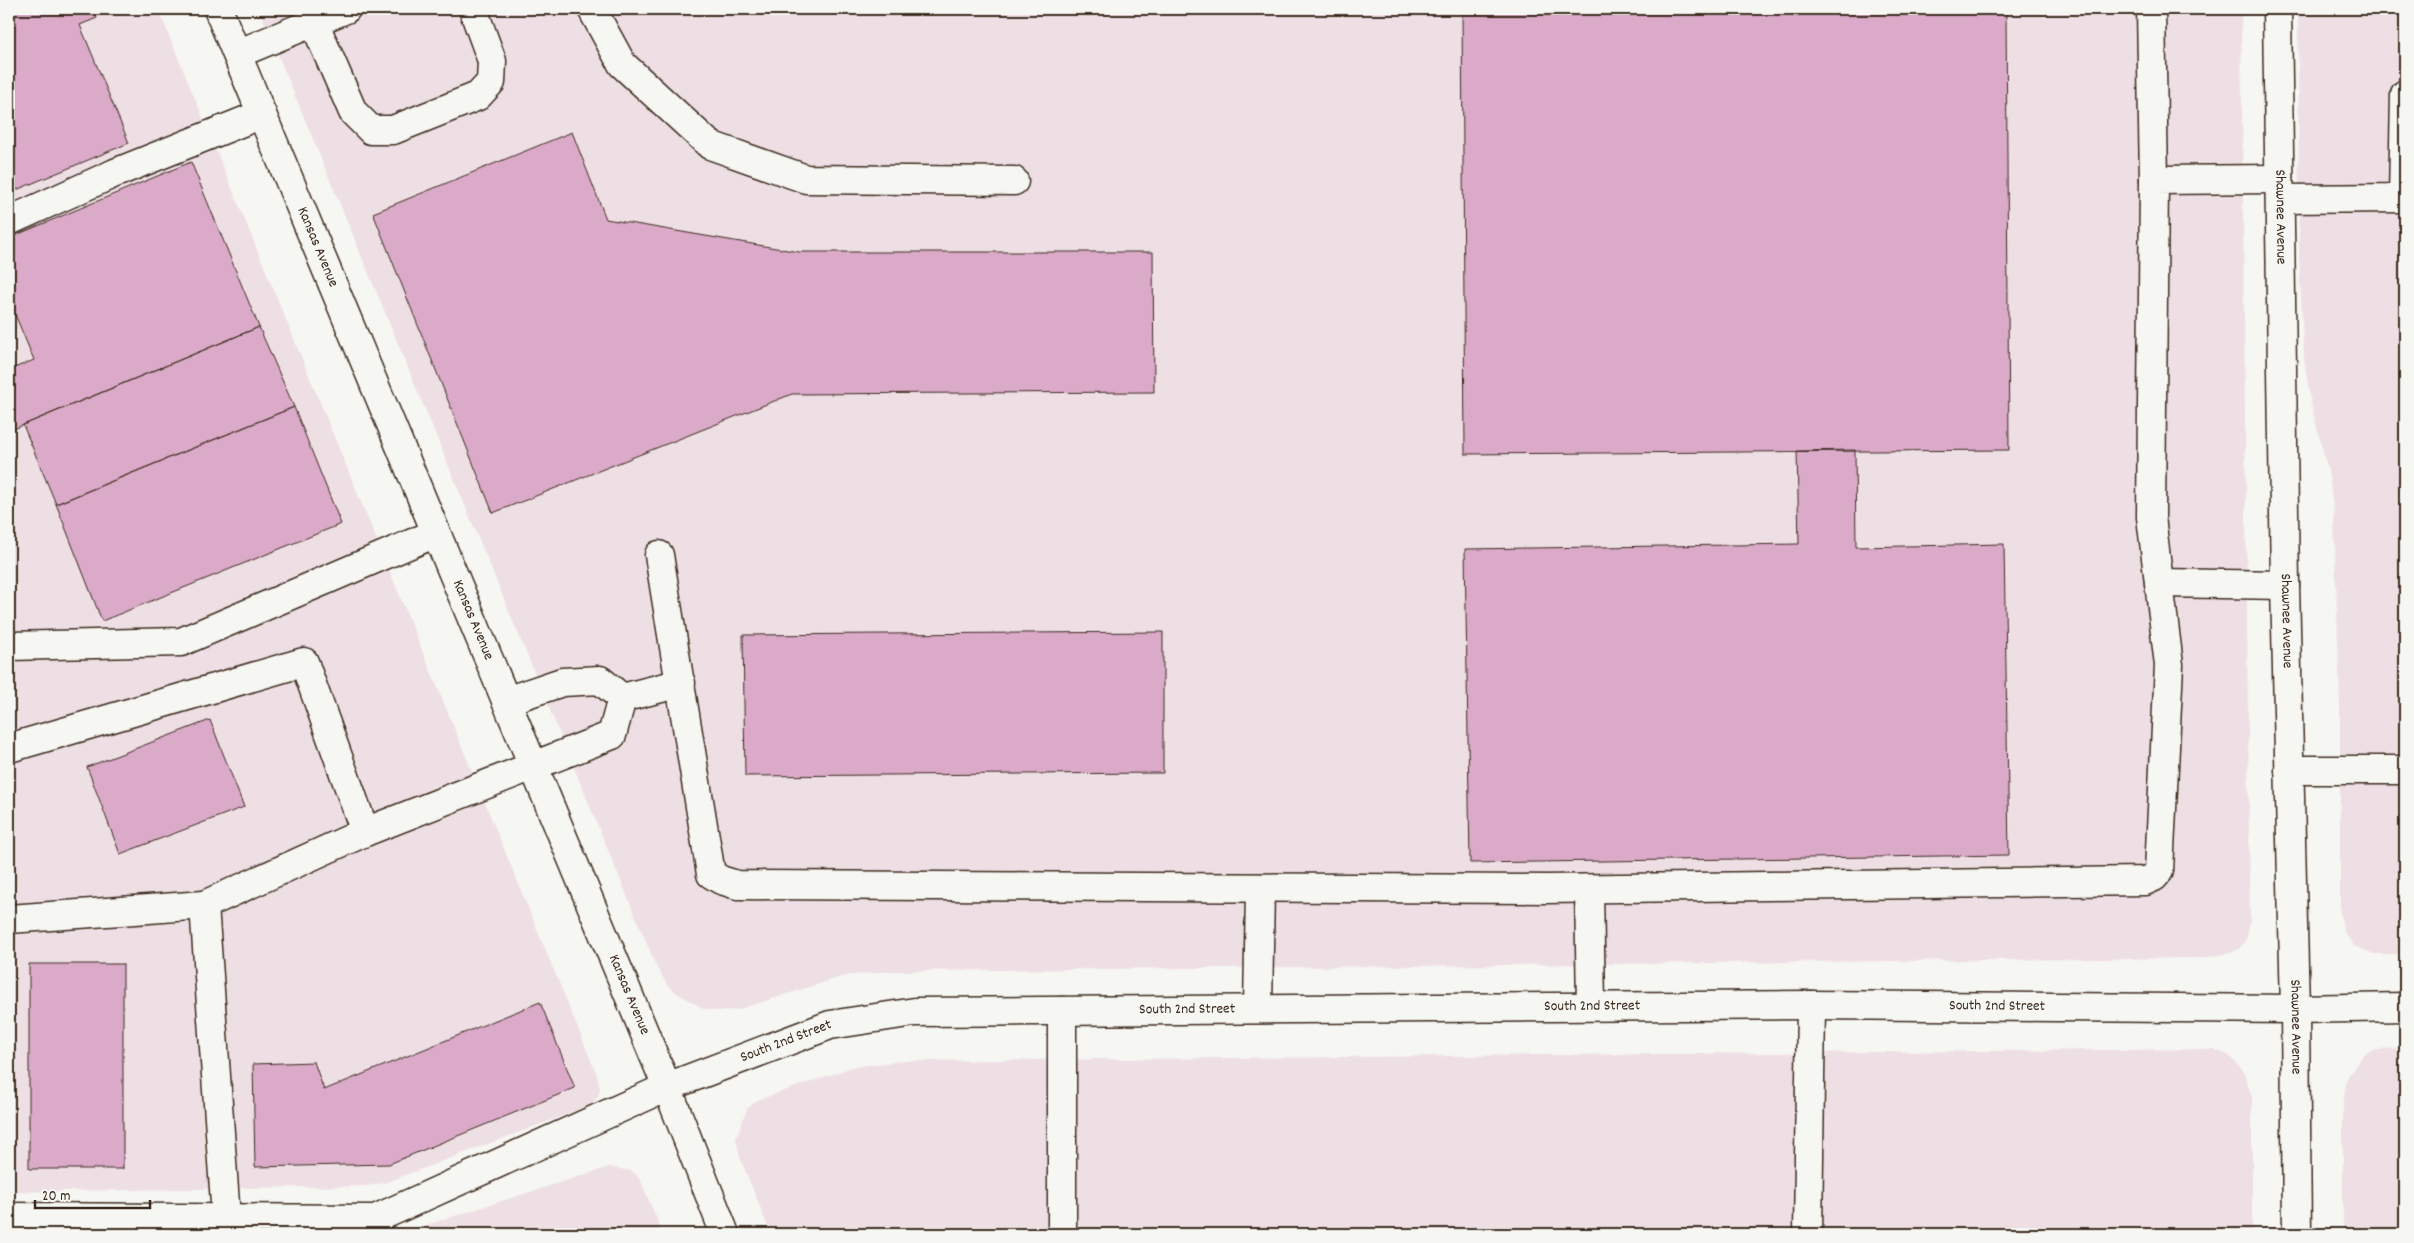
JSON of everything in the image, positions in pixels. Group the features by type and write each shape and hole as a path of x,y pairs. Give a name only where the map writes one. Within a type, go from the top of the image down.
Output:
{"street":[{"name":"Kansas Avenue","path":"218,9 667,1087 725,1234"},
{"path":"236,54 346,9"},
{"path":"314,22 353,112 371,130 393,130 478,96 491,82 492,61 473,9"},
{"path":"592,9 622,64 710,145 806,179 1014,182"},
{"path":"659,554 711,874 721,880 737,885 1589,889 2145,881 2154,877 2158,871 2170,665 2152,516 2154,180 2151,9"},
{"name":"Shawnee Avenue","path":"2277,9 2285,584 2295,1009 2297,1234"},
{"path":"2154,180 2403,198 2405,94"},
{"path":"9,221 115,174 262,114"},
{"path":"9,646 181,642 436,532"},
{"path":"2159,582 2285,584"},
{"path":"9,748 304,662 365,832"},
{"path":"506,701 562,682 600,680 622,698"},
{"path":"622,698 681,683"},
{"path":"9,919 204,905 365,832 534,768 612,735 622,698"},
{"path":"2289,770 2405,770"},
{"path":"1258,1009 1260,888"},
{"path":"1589,889 1591,1006"},
{"path":"204,905 226,1218"},
{"path":"1808,1234 1811,1005"},
{"name":"South 2nd Street","path":"9,1217 375,1219 667,1087 830,1025 916,1012 1811,1005 2295,1009 2405,1006"},
{"path":"1062,1011 1062,1234"}],"shaded area":[{"path":"9,9 158,9 597,1075 600,1089 597,1098 589,1106 387,1182 367,1186 9,1192"},
{"path":"259,9 2241,9 2250,920 2247,937 2240,948 2231,953 2203,958 894,971 844,976 737,1010 719,1011 704,1009 677,993 667,984 657,968"},
{"path":"2298,9 2405,9 2405,954 2374,954 2354,946 2344,932 2340,913 2340,706 2334,516 2329,475 2311,404 2304,358 2299,257"},
{"path":"2214,1049 2228,1055 2243,1070 2252,1097 2252,1234 771,1234 740,1158 736,1138 747,1109 758,1100 853,1067 901,1061"},
{"path":"2405,1049 2405,1234 2343,1234 2343,1102 2347,1078 2363,1055 2373,1050"},
{"path":"609,1167 632,1171 640,1179 663,1234 398,1234"}],"building":[{"path":"9,9 94,9 97,18 80,25 129,143 9,193"},
{"path":"1462,9 2006,9 2009,450 1465,454"},
{"path":"572,132 606,219 799,252 1153,252 1154,392 792,394 493,513 373,213"},
{"path":"191,162 259,327 9,431 9,370 34,360 9,300 9,238"},
{"path":"259,327 294,407 56,504 23,425"},
{"path":"294,407 341,524 102,621 56,504"},
{"path":"1855,450 1856,547 2004,544 2009,855 1470,863 1465,549 1799,544 1797,451"},
{"path":"1163,632 1163,773 745,776 743,635"},
{"path":"210,720 244,807 120,854 87,767"},
{"path":"29,964 123,964 123,1169 29,1169"},
{"path":"540,1002 575,1088 389,1164 255,1167 253,1064 314,1062 324,1090"}]}
